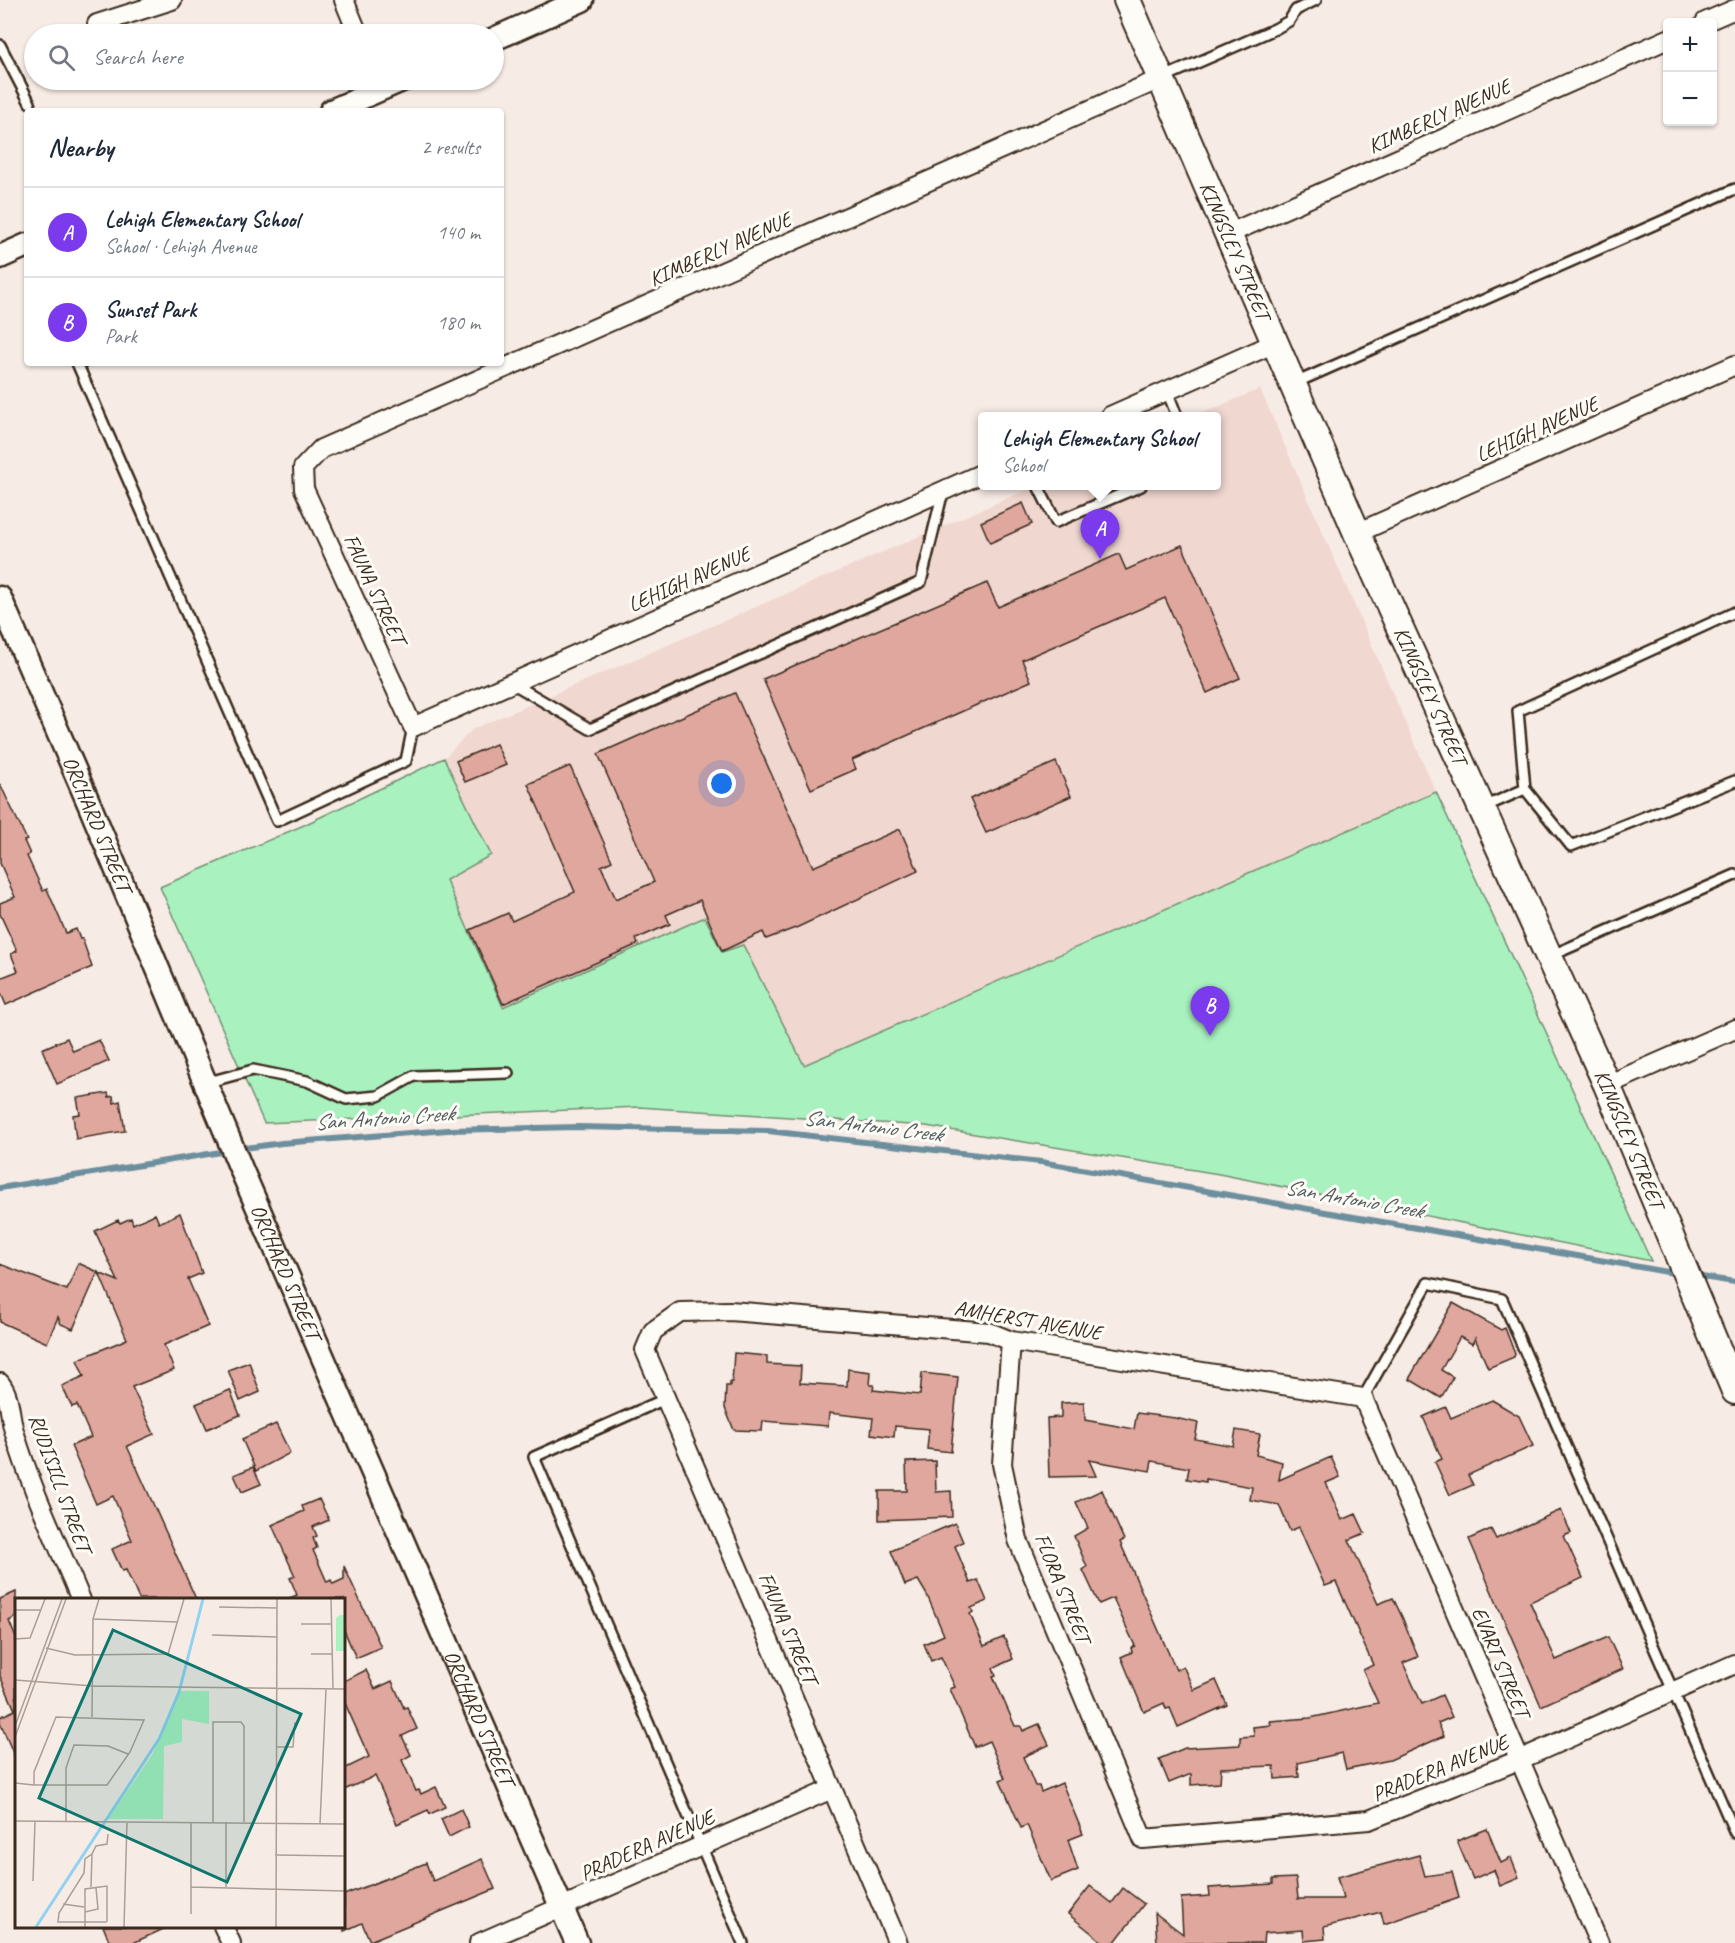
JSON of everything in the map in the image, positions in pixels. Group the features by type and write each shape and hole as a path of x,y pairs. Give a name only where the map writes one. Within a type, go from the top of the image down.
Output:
{"main road":[{"name":"KINGSLEY STREET","path":"1127,0 1357,534 1607,1085 1735,1391"}],"street":[{"path":"98,24 172,0"},
{"path":"344,0 354,24"},
{"path":"504,35 582,0"},
{"path":"1714,18 1735,9"},
{"name":"KIMBERLY AVENUE","path":"1228,234 1663,41"},
{"name":"KIMBERLY AVENUE","path":"303,468 321,449 1160,79"},
{"path":"336,108 368,90"},
{"path":"0,257 24,248"},
{"path":"1121,412 1275,343"},
{"name":"LEHIGH AVENUE","path":"1357,534 1735,365"},
{"name":"FAUNA STREET","path":"303,468 304,489 413,727"},
{"name":"LEHIGH AVENUE","path":"413,727 978,475"},
{"name":"ORCHARD STREET","path":"0,598 228,1139 563,1906 577,1943"},
{"path":"1607,1085 1734,1031"},
{"name":"AMHERST AVENUE","path":"653,1331 680,1312 730,1311 989,1332 1011,1341 1363,1398"},
{"name":"FAUNA STREET","path":"653,1331 645,1350 898,1943"},
{"name":"FLORA STREET","path":"1011,1341 1002,1464 1018,1540 1143,1839"},
{"name":"RUDISILL STREET","path":"0,1383 7,1392 13,1430 37,1495 81,1598"},
{"name":"EVART STREET","path":"1363,1398 1599,1943"},
{"name":"PRADERA AVENUE","path":"1143,1839 1369,1820 1519,1760 1735,1664"},
{"name":"PRADERA AVENUE","path":"479,1943 832,1789"},
{"path":"224,1928 231,1943"}],"lane":[{"path":"1160,79 1275,29 1289,21 1296,10 1316,0"},
{"path":"0,45 30,103"},
{"path":"1293,384 1735,189"},
{"path":"77,366 277,820 406,761 413,727"},
{"path":"1167,391 1175,412"},
{"path":"1040,490 1056,522 1132,490"},
{"path":"513,682 590,729 921,582 943,491"},
{"path":"1735,612 1518,711 1525,789 1571,846 1735,781"},
{"path":"1482,807 1525,789"},
{"path":"1549,957 1735,875"},
{"path":"205,1083 253,1070 307,1081 346,1099 378,1096 414,1076 508,1072"},
{"path":"1363,1398 1428,1283 1502,1299 1735,1833"},
{"path":"665,1399 534,1457 743,1943"}],"shaded area":[{"path":"1260,389 1436,792 804,1065 743,945 722,953 705,917 503,1007 446,880 491,855 444,758 473,729 1027,490 1221,490 1221,412 1205,412"}],"green space":[{"path":"444,758 491,855 446,880 503,1007 705,917 722,952 743,945 804,1065 1436,792 1651,1261 1219,1174 926,1126 639,1107 264,1123 160,887 304,825"}],"building":[{"path":"1023,503 1032,524 990,543 981,522"},
{"path":"1182,545 1240,678 1207,693 1165,598 1022,660 1031,681 852,760 856,769 811,789 763,679 987,583 998,607 1119,554 1126,570"},
{"path":"735,693 813,867 900,829 918,871 798,927 766,939 763,932 722,951 700,900 666,915 670,924 636,939 638,944 503,1004 470,930 508,913 512,921 575,892 528,784 570,766 612,861 601,866 616,899 654,882 598,754"},
{"path":"496,744 506,765 465,782 456,761"},
{"path":"1056,762 1071,796 986,833 970,799"},
{"path":"0,784 27,840 24,841 30,854 27,856 43,891 47,889 66,933 76,929 80,939 82,938 92,967 6,1005 0,991 0,978 18,971 11,954 17,951 0,914 0,903 15,897 0,863"},
{"path":"67,1038 73,1051 99,1040 109,1061 57,1084 42,1049"},
{"path":"108,1093 109,1097 113,1096 114,1103 120,1101 125,1131 76,1139 73,1115 80,1114 77,1098"},
{"path":"180,1213 202,1273 188,1279 208,1326 164,1345 174,1370 132,1387 154,1434 127,1446 196,1598 139,1598 126,1570 122,1571 112,1549 132,1540 113,1496 96,1504 71,1446 91,1437 77,1405 72,1407 62,1386 84,1376 77,1360 127,1339 99,1273 118,1281 95,1231 118,1220 120,1223 131,1218 133,1224 155,1214 159,1223"},
{"path":"78,1263 98,1272 73,1329 61,1324 58,1317 47,1343 0,1322 0,1264 67,1290"},
{"path":"1453,1303 1501,1330 1505,1328 1515,1354 1514,1357 1488,1368 1475,1338 1472,1344 1460,1337 1441,1370 1453,1377 1441,1398 1409,1379"},
{"path":"734,1353 767,1356 767,1364 801,1366 800,1383 847,1386 848,1369 871,1372 870,1385 874,1385 873,1390 920,1395 922,1373 958,1377 951,1452 927,1449 929,1429 895,1426 894,1437 871,1434 873,1418 829,1413 828,1426 763,1421 762,1431 734,1430 725,1408 726,1386 730,1386 732,1382"},
{"path":"249,1362 260,1392 240,1401 228,1370"},
{"path":"230,1390 240,1415 207,1429 196,1404"},
{"path":"1492,1400 1519,1416 1533,1446 1468,1475 1473,1485 1450,1495 1435,1462 1442,1459 1423,1417 1446,1407 1451,1418"},
{"path":"1084,1402 1085,1420 1134,1429 1137,1413 1198,1423 1195,1439 1233,1446 1236,1430 1260,1434 1256,1455 1282,1462 1279,1480 1331,1457 1340,1477 1326,1483 1342,1520 1356,1514 1365,1533 1349,1540 1378,1604 1393,1598 1403,1619 1418,1657 1403,1663 1422,1704 1442,1695 1452,1717 1438,1723 1444,1736 1390,1760 1346,1769 1342,1753 1298,1763 1299,1777 1275,1779 1274,1766 1221,1768 1220,1783 1191,1785 1191,1774 1169,1783 1159,1759 1185,1748 1240,1745 1240,1737 1254,1736 1253,1727 1271,1725 1270,1721 1310,1718 1378,1703 1363,1670 1373,1665 1336,1582 1325,1586 1299,1527 1290,1531 1279,1505 1250,1500 1252,1487 1206,1479 1206,1482 1187,1479 1189,1468 1152,1461 1150,1471 1089,1460 1096,1476 1049,1477 1047,1418 1061,1417 1061,1403"},
{"path":"276,1424 290,1453 256,1471 242,1439"},
{"path":"935,1461 936,1492 951,1491 952,1517 879,1520 879,1491 907,1491 906,1462"},
{"path":"253,1467 261,1484 242,1492 234,1475"},
{"path":"1102,1490 1124,1540 1120,1542 1176,1670 1183,1666 1194,1690 1216,1680 1227,1705 1178,1727 1170,1708 1166,1709 1164,1703 1144,1712 1121,1657 1132,1652 1131,1648 1135,1646 1113,1598 1099,1604 1083,1570 1087,1567 1074,1536 1088,1528 1076,1502"},
{"path":"319,1499 329,1520 313,1527 317,1536 313,1538 317,1548 313,1550 327,1582 331,1580 333,1584 344,1579 344,1566 381,1647 356,1658 345,1632 345,1598 290,1598 297,1595 290,1578 295,1576 272,1525 304,1511 302,1506"},
{"path":"1561,1510 1571,1533 1564,1536 1583,1578 1530,1602 1556,1660 1608,1637 1623,1669 1541,1706 1469,1539 1491,1529 1496,1539"},
{"path":"955,1523 963,1542 955,1546 970,1583 978,1580 987,1601 971,1608 973,1612 970,1614 984,1646 1004,1637 1013,1659 993,1668 996,1675 993,1676 1015,1726 1021,1726 1023,1731 1039,1724 1049,1745 1023,1757 1035,1786 1039,1786 1041,1792 1062,1783 1083,1834 1068,1840 1078,1870 1051,1881 1027,1825 1021,1828 1000,1780 1005,1778 989,1741 975,1747 950,1689 955,1687 941,1657 931,1661 924,1644 944,1635 927,1595 918,1580 905,1585 891,1551"},
{"path":"16,1592 15,1618 9,1621 15,1636 15,1710 0,1676 0,1599"},
{"path":"366,1670 375,1689 392,1681 404,1708 407,1707 417,1729 402,1736 411,1755 402,1760 416,1791 419,1790 421,1794 436,1787 445,1807 430,1814 428,1810 397,1824 375,1776 345,1790 345,1769 369,1757 345,1703 345,1680"},
{"path":"15,1710 15,1758 0,1722 0,1717"},
{"path":"461,1809 469,1827 449,1837 441,1819"},
{"path":"1487,1829 1501,1863 1511,1858 1519,1878 1500,1886 1494,1870 1473,1879 1457,1841"},
{"path":"1419,1855 1425,1876 1452,1872 1459,1898 1384,1924 1381,1912 1324,1927 1325,1939 1304,1941 1303,1930 1264,1933 1263,1943 1157,1943 1155,1913 1183,1934 1181,1898 1210,1896 1209,1888 1273,1884 1273,1879 1296,1878 1298,1899 1343,1899 1337,1877"},
{"path":"482,1859 495,1889 370,1941 362,1923 344,1931 345,1895 426,1863 433,1881"},
{"path":"1090,1886 1112,1903 1123,1888 1144,1904 1114,1943 1104,1943 1068,1914"},
{"path":"104,1928 166,1928 133,1943 110,1943"}],"waterway":[{"name":"San Antonio Creek","path":"237,1149 282,1143 448,1130 578,1127 768,1131 1041,1162 1679,1274"},
{"name":"San Antonio Creek","path":"0,1188 227,1151"},
{"name":"San Antonio Creek","path":"1695,1276 1735,1282"}],"place":[{"name":"Lehigh Elementary School","path":"1100,559"},
{"name":"Sunset Park","path":"1210,1036"}]}
